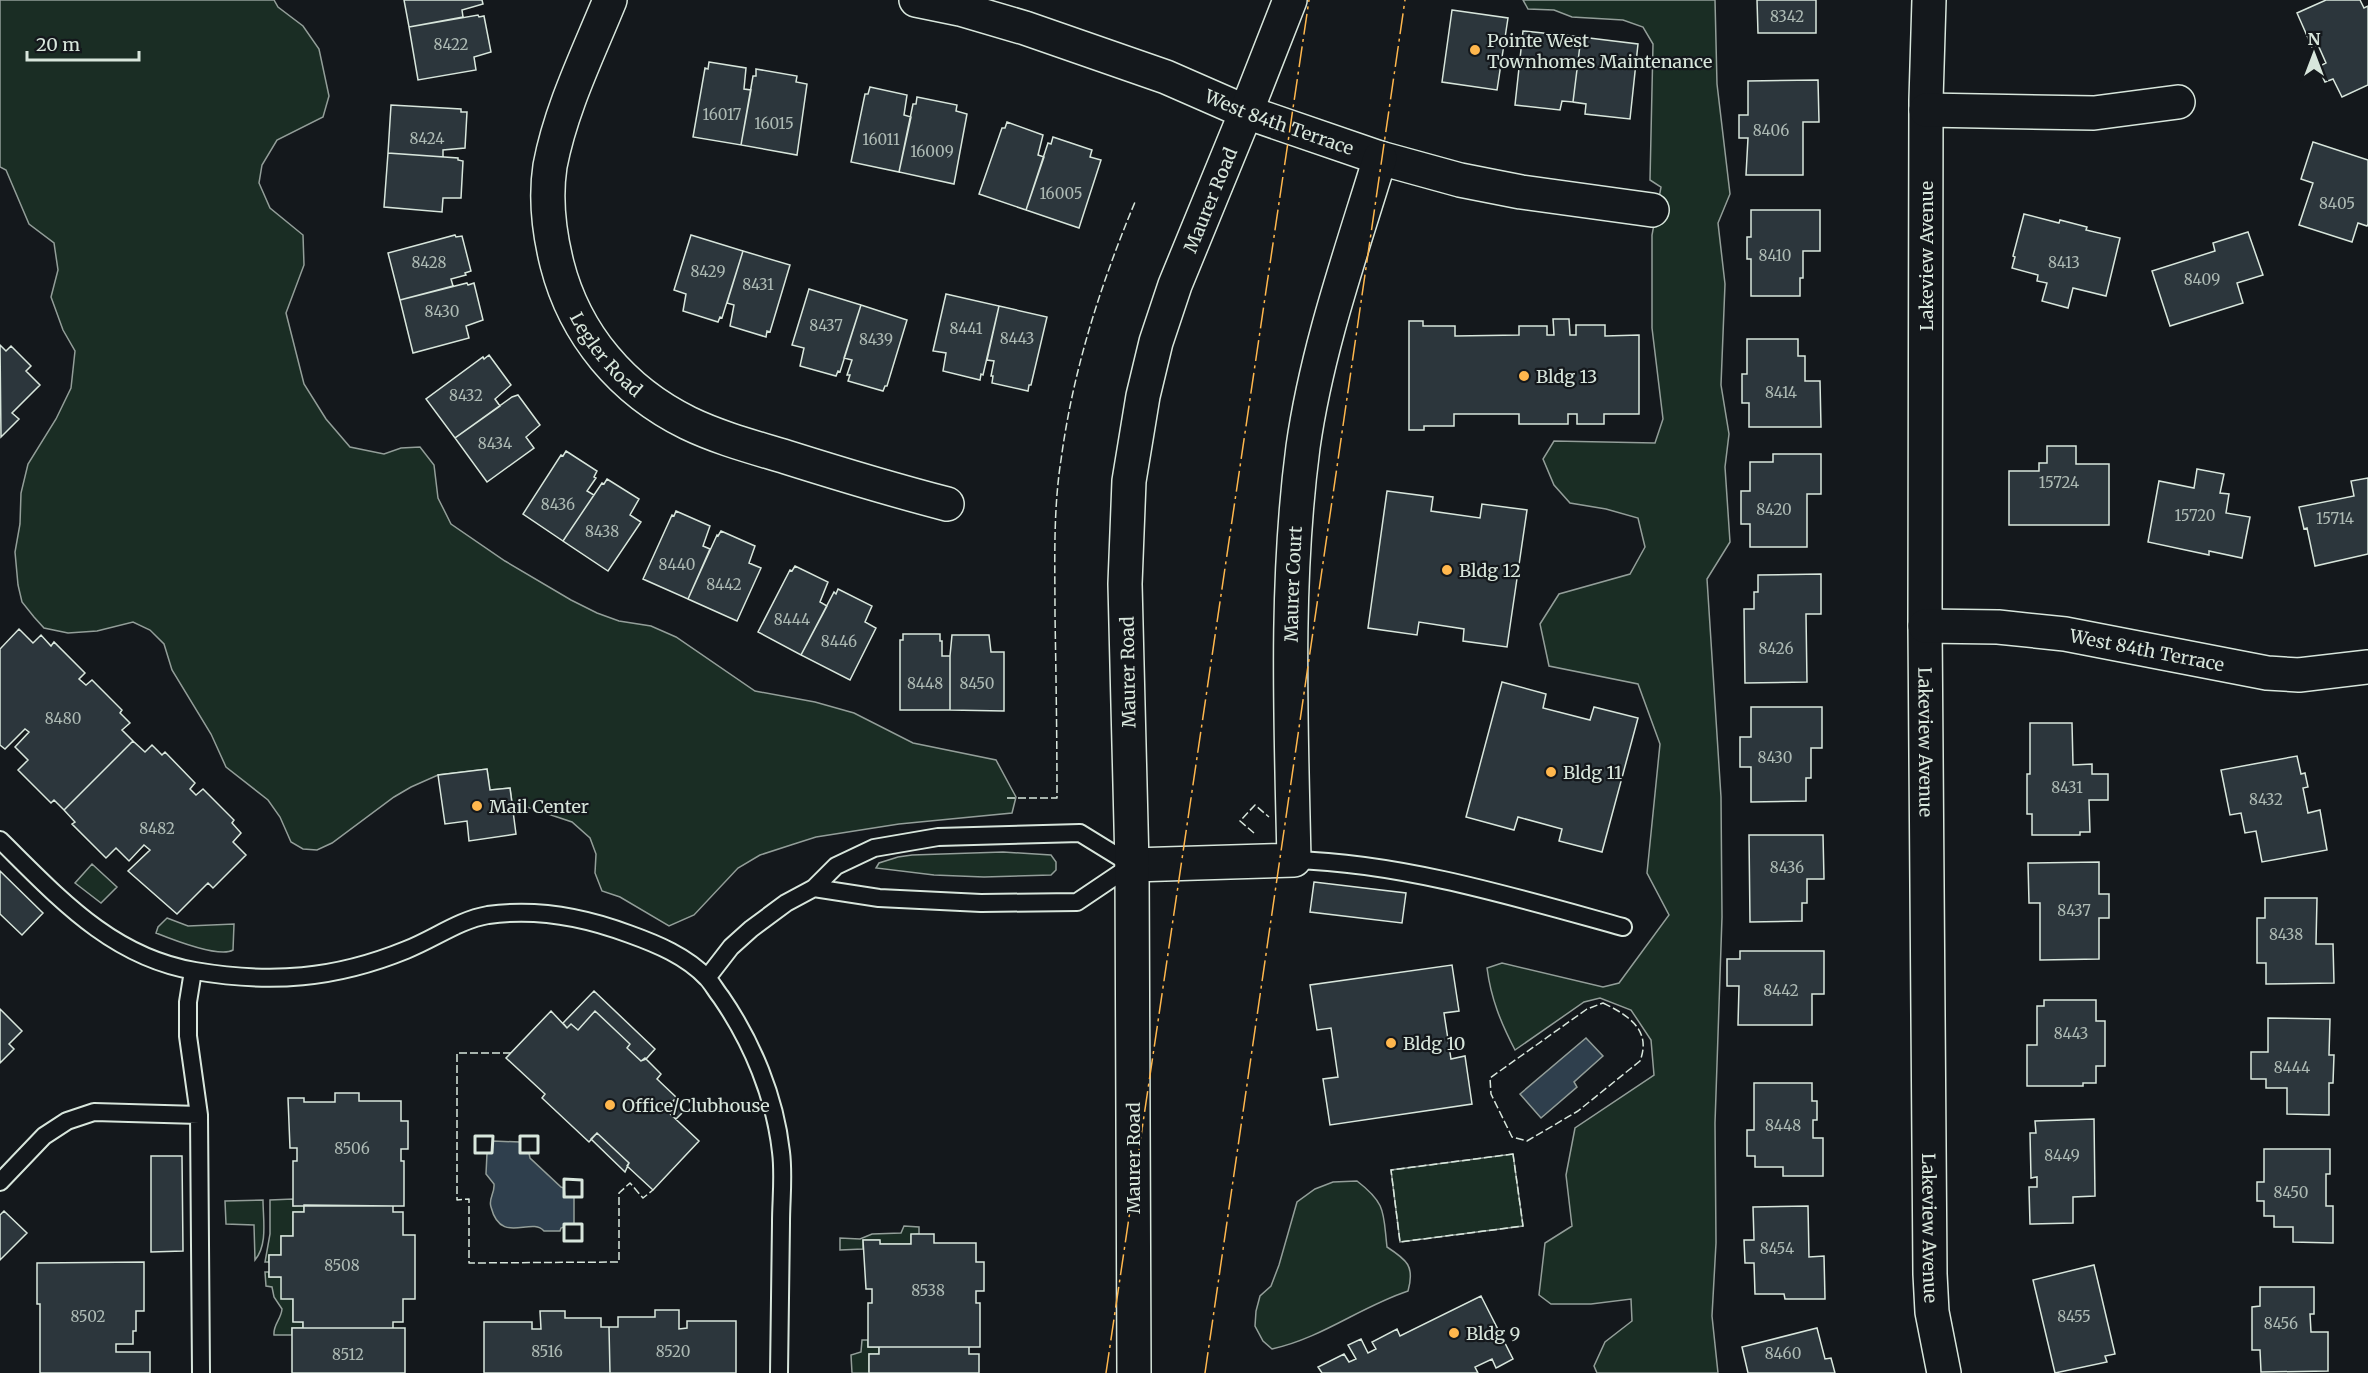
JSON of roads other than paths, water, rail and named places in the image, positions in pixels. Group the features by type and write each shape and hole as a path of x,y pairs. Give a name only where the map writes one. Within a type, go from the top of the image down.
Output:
{"street":[{"name":"Legler Road","path":"610,0 562,119 555,141 549,178 548,205 553,248 561,279 577,320 605,358 636,390 658,406 689,423 726,438 840,474 947,504"},
{"name":"West 84th Terrace","path":"916,0 960,9 1024,28 1166,77 1246,112 1380,158 1460,180 1521,192 1652,210"},
{"name":"Maurer Road","path":"1134,1373 1132,865 1125,584 1129,481 1143,396 1159,332 1175,285 1290,0"},
{"name":"Lakeview Avenue","path":"1929,0 1926,110 1925,626 1930,1281 1932,1312 1944,1373"},
{"path":"1926,110 2094,113 2178,102"},
{"name":"Maurer Court","path":"1294,860 1289,669 1303,447 1318,366 1333,309 1380,158"},
{"name":"West 84th Terrace","path":"1925,626 1998,627 2065,634 2267,673 2299,675 2368,667"},
{"path":"1132,865 1294,860"}],"lane":[{"path":"707,978 731,947 751,929 786,903 814,888 836,866 874,848 938,837 1080,833 1132,865 1077,902 981,903 879,898 814,888"},
{"path":"0,840 74,913 109,938 149,958 193,971 262,979 331,974 373,963 411,948 461,923 487,915 529,912 564,915 612,928 664,947 707,978 737,1020 758,1064 774,1114 781,1153 779,1373"},
{"path":"1294,860 1330,861 1410,875 1511,896 1623,927"},
{"path":"193,971 188,1002 188,1036 199,1115 201,1373"},
{"path":"0,1182 44,1136 67,1121 94,1112 199,1115"}],"water":[{"path":"1586,1038 1603,1056 1574,1082 1577,1087 1541,1118 1520,1094"},
{"path":"493,1141 520,1142 520,1153 529,1153 530,1158 564,1188 565,1197 574,1197 574,1224 565,1224 560,1231 544,1231 532,1226 509,1228 496,1219 490,1201 494,1184 486,1174 487,1153 492,1153"}],"place":[{"name":"Pointe West Townhomes Maintenance","path":"1475,50"},
{"name":"Bldg 13","path":"1524,376"},
{"name":"Bldg 12","path":"1447,570"},
{"name":"Bldg 11","path":"1551,772"},
{"name":"Mail Center","path":"477,806"},
{"name":"Bldg 10","path":"1391,1043"},
{"name":"Office/Clubhouse","path":"610,1105"},
{"name":"Bldg 9","path":"1454,1333"}]}
